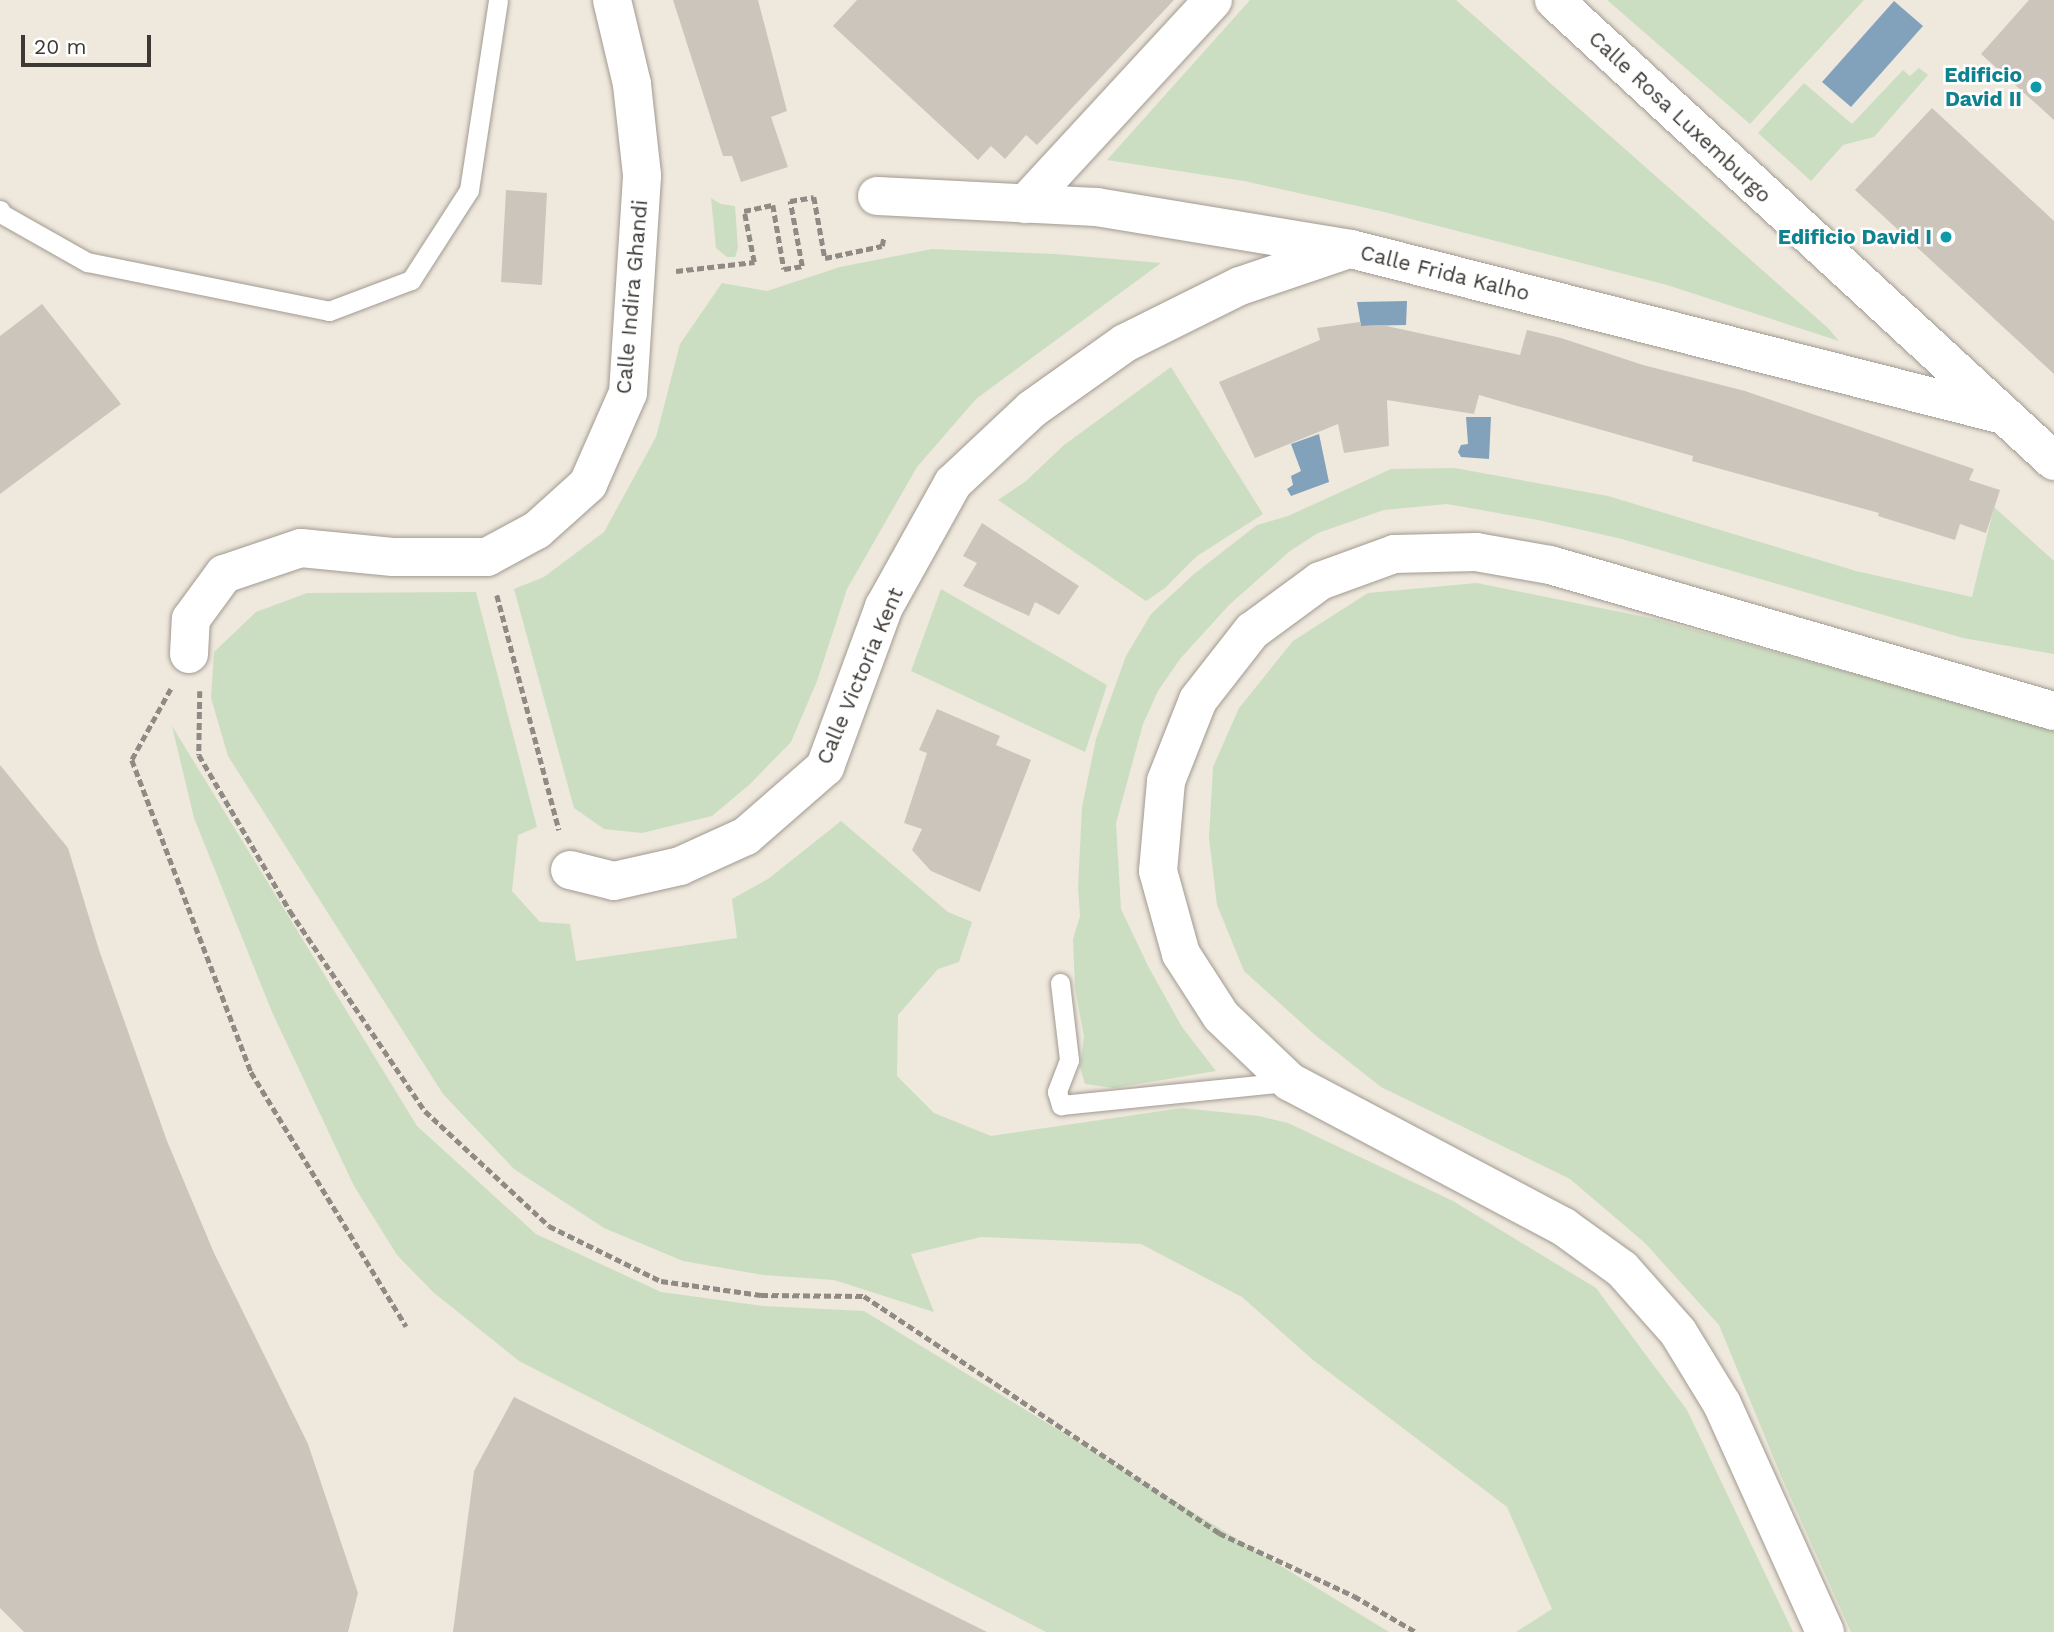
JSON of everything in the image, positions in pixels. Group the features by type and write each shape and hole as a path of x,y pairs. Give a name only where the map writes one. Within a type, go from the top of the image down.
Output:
{"street":[{"name":"Calle Indira Ghandi","path":"189,654 191,618 224,574 302,548 393,557 487,557 537,530 588,484 628,393 637,276 642,175 632,84 612,0"},
{"path":"1025,204 1213,0"},
{"name":"Calle Rosa Luxemburgo","path":"1554,0 2054,461"},
{"name":"Calle Frida Kalho","path":"877,196 1097,207 1351,249 2003,415"},
{"name":"Calle Victoria Kent","path":"570,870 614,881 680,866 746,836 825,767 884,607 953,483 1032,409 1125,343 1240,286 1351,249"},
{"path":"1825,1632 1722,1404 1678,1332 1622,1269 1564,1227 1290,1082 1221,1016 1181,954 1158,871 1166,781 1198,700 1252,631 1320,581 1394,554 1476,552 1538,562 2054,711"}],"lane":[{"path":"0,210 2,214 87,262 329,311 411,280 469,190 498,0"},
{"path":"1060,983 1069,1060 1057,1091 1061,1105 1147,1099 1290,1082"}],"path":[{"path":"637,276 754,262 744,211 772,205 784,269 802,266 790,201 814,197 825,258"},
{"path":"487,557 570,870"},
{"path":"189,654 132,760 251,1072 407,1326"},
{"path":"189,654 200,685 199,755 290,911 425,1111 549,1226 661,1281 761,1295 864,1296 1219,1533 1354,1596 1416,1632"}],"green space":[{"path":"1250,0 1456,0 1828,328 1839,341 1667,285 1380,211 1244,181 1107,160"},
{"path":"1607,0 1864,0 1750,124"},
{"path":"1919,68 1928,75 1874,137 1843,145 1811,181 1758,133 1804,83 1852,124 1903,70 1910,76"},
{"path":"711,198 721,204 735,206 738,248 735,257 727,257 716,248"},
{"path":"932,249 1055,254 1161,263 976,399 917,467 847,589 817,681 791,742 749,785 712,816 642,833 604,829 574,808 514,589 544,577 604,532 656,437 680,344 722,283 767,291 840,267"},
{"path":"1171,367 1263,514 1197,556 1165,588 1146,601 998,500 1026,481 1064,445"},
{"path":"1455,468 1608,496 1856,571 1972,597 1994,507 2054,561 2054,654 1963,638 1622,539 1538,520 1447,504 1384,510 1318,533 1290,551 1229,605 1180,659 1158,691 1143,724 1116,823 1121,909 1148,966 1182,1027 1216,1071 1114,1088 1085,1084 1080,1067 1084,1037 1075,988 1073,939 1080,916 1078,887 1082,807 1096,739 1126,656 1151,614 1194,574 1257,525 1288,516 1391,469"},
{"path":"1477,583 1655,619 2054,729 2054,1632 1851,1632 1781,1476 1719,1325 1645,1243 1570,1179 1381,1087 1315,1035 1244,971 1217,905 1209,838 1213,767 1239,708 1293,641 1368,593"},
{"path":"941,589 1107,685 1085,752 911,671"},
{"path":"476,592 537,827 518,835 512,891 540,922 570,924 576,961 737,938 732,899 768,879 841,821 948,912 972,922 959,962 938,969 898,1015 897,1076 934,1113 991,1136 1182,1108 1259,1116 1288,1123 1453,1201 1596,1288 1687,1410 1793,1632 1516,1632 1552,1609 1507,1507 1313,1360 1242,1297 1141,1244 981,1237 911,1254 934,1312 834,1280 763,1275 683,1261 604,1228 514,1169 443,1094 228,756 211,698 214,652 256,612 307,593"},
{"path":"172,726 417,1126 536,1234 661,1292 763,1306 864,1311 1389,1632 1046,1632 519,1361 433,1292 397,1255 354,1186 272,1012 194,818"}],"water":[{"path":"1894,1 1923,26 1851,107 1822,82"},
{"path":"1407,301 1406,325 1361,326 1357,302"},
{"path":"1466,417 1491,417 1489,459 1461,457 1458,452 1461,445 1468,444"},
{"path":"1319,434 1329,482 1291,496 1287,489 1293,485 1291,476 1301,471 1291,444"}],"building":[{"path":"673,0 758,0 787,111 771,117 788,167 741,182 732,156 723,156"},
{"path":"857,0 1174,0 1037,145 1026,135 1005,159 991,146 978,160 833,26"},
{"name":"Edificio David II","path":"2029,0 2054,0 2054,120 1981,54"},
{"name":"Edificio David I","path":"1932,108 2054,221 2054,374 1855,190"},
{"path":"506,190 547,193 542,285 501,282"},
{"path":"42,304 121,404 0,494 0,336"},
{"path":"1360,322 1361,326 1382,325 1520,355 1527,330 1561,338 1643,365 1745,391 1974,469 1969,480 2000,490 1986,533 1960,524 1955,540 1878,516 1879,513 1692,461 1693,456 1479,395 1474,414 1387,400 1389,446 1344,453 1338,424 1255,458 1219,382 1320,340 1317,328"},
{"path":"982,523 1079,586 1059,615 1035,602 1029,616 963,586 977,563 963,556"},
{"path":"937,709 1000,736 996,745 1031,760 980,892 931,871 912,850 922,829 904,823 927,753 919,750"},
{"path":"0,765 68,848 99,950 167,1141 214,1253 308,1444 358,1593 348,1632 24,1632 0,1608"},
{"path":"514,1397 987,1632 453,1632 474,1471"}],"place":[{"name":"Edificio David II","path":"2036,87"},
{"name":"Edificio David I","path":"1946,237"}]}
